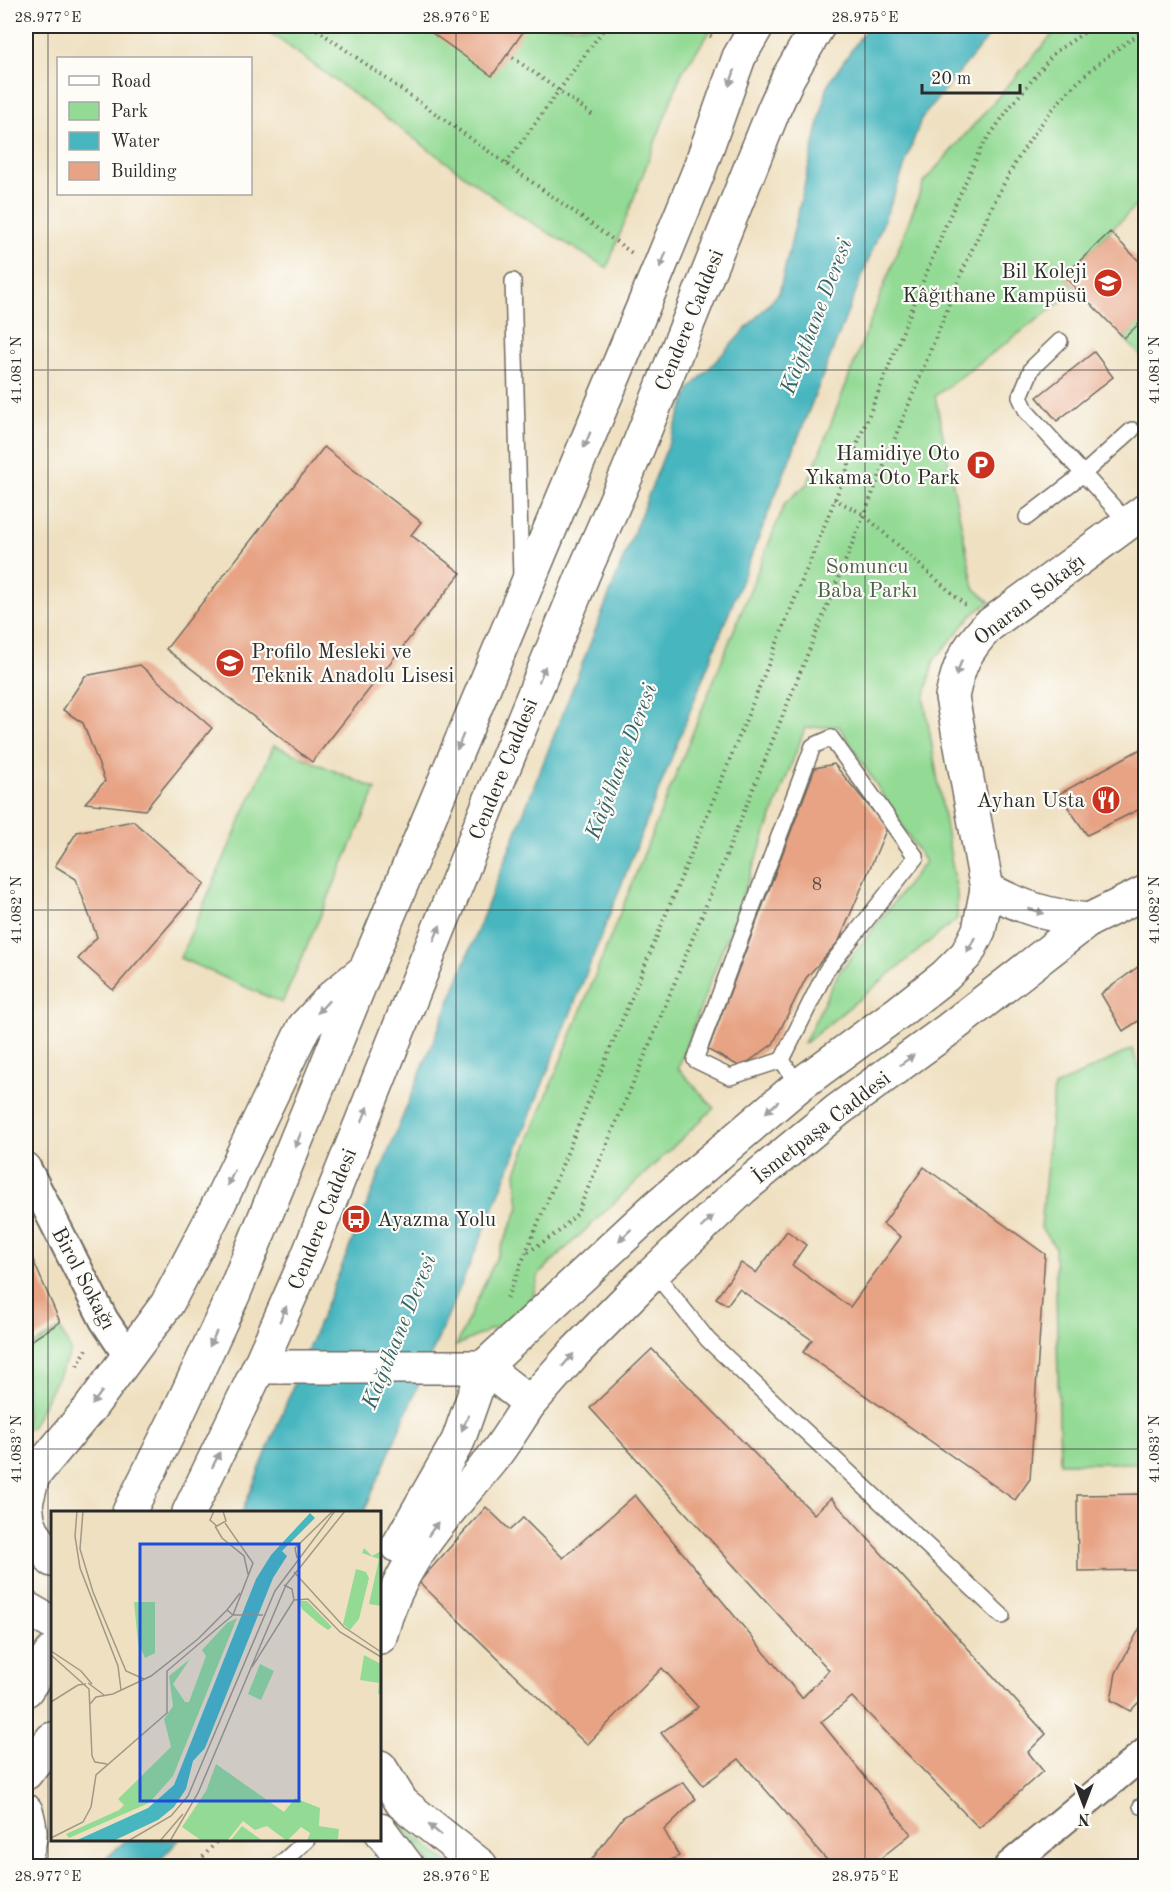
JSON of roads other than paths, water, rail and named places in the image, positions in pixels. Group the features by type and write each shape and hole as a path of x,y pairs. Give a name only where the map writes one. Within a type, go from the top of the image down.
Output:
{"main road":[{"path":"130,1511 234,1293 366,969 658,271 698,173 739,57 757,26"},
{"name":"Cendere Caddesi","path":"189,1511 259,1367 308,1256 774,109 788,78 818,26"},
{"name":"Onaran Sokağı","path":"987,889 952,697 958,668 967,649 988,626 1137,516"},
{"path":"381,1582 410,1525 458,1441 484,1367 655,1208 790,1073 899,1012 945,976 967,954 979,930 987,889 1022,908 1054,917 1089,920"},
{"name":"İsmetpaşa Caddesi","path":"381,1634 402,1574 443,1514 492,1459 530,1403 575,1352 654,1272 743,1188 838,1110 949,1029 1089,920 1142,896"},
{"path":"51,1559 34,1534 28,1520 26,1503 29,1478 90,1408 167,1304 213,1216 304,1027 333,996 366,969"},
{"path":"259,1367 484,1367 530,1403"},
{"path":"26,1608 51,1622"},
{"path":"28,1678 51,1653"},
{"path":"26,1773 51,1740"},
{"path":"381,1769 402,1803 482,1866"},
{"path":"26,1812 31,1825 30,1841 26,1853"},
{"path":"381,1831 407,1866"}],"street":[{"name":"Birol Sokağı","path":"26,1167 104,1320 128,1356"},
{"path":"1009,1866 1146,1752"}],"lane":[{"path":"513,281 521,596"},
{"path":"1060,341 1032,368 1020,397 1027,412 1083,474 1137,516"},
{"path":"1027,517 1083,474 1132,430"},
{"path":"831,738 916,857 826,971 790,1073 730,1077 695,1060 813,746 831,738"},
{"path":"654,1272 708,1340 1002,1616"},
{"path":"278,1866 305,1841"}],"water":[{"name":"Kâğıthane Deresi","path":"868,26 1001,26 993,31 921,119 898,185 490,1217 364,1511 242,1511 456,985 690,389 779,293 828,84"},
{"path":"125,1841 178,1841 154,1866 98,1866"}],"place":[{"name":"Bil Koleji Kâğıthane Kampüsü","path":"1108,283"},
{"name":"Hamidiye Oto Yıkama Oto Park","path":"981,465"},
{"name":"Profilo Mesleki ve Teknik Anadolu Lisesi","path":"230,663"},
{"name":"Ayhan Usta","path":"1106,800"},
{"name":"Ayazma Yolu","path":"356,1219"}],"park label":[{"name":"Somuncu Baba Parkı","path":"867,578"}]}
